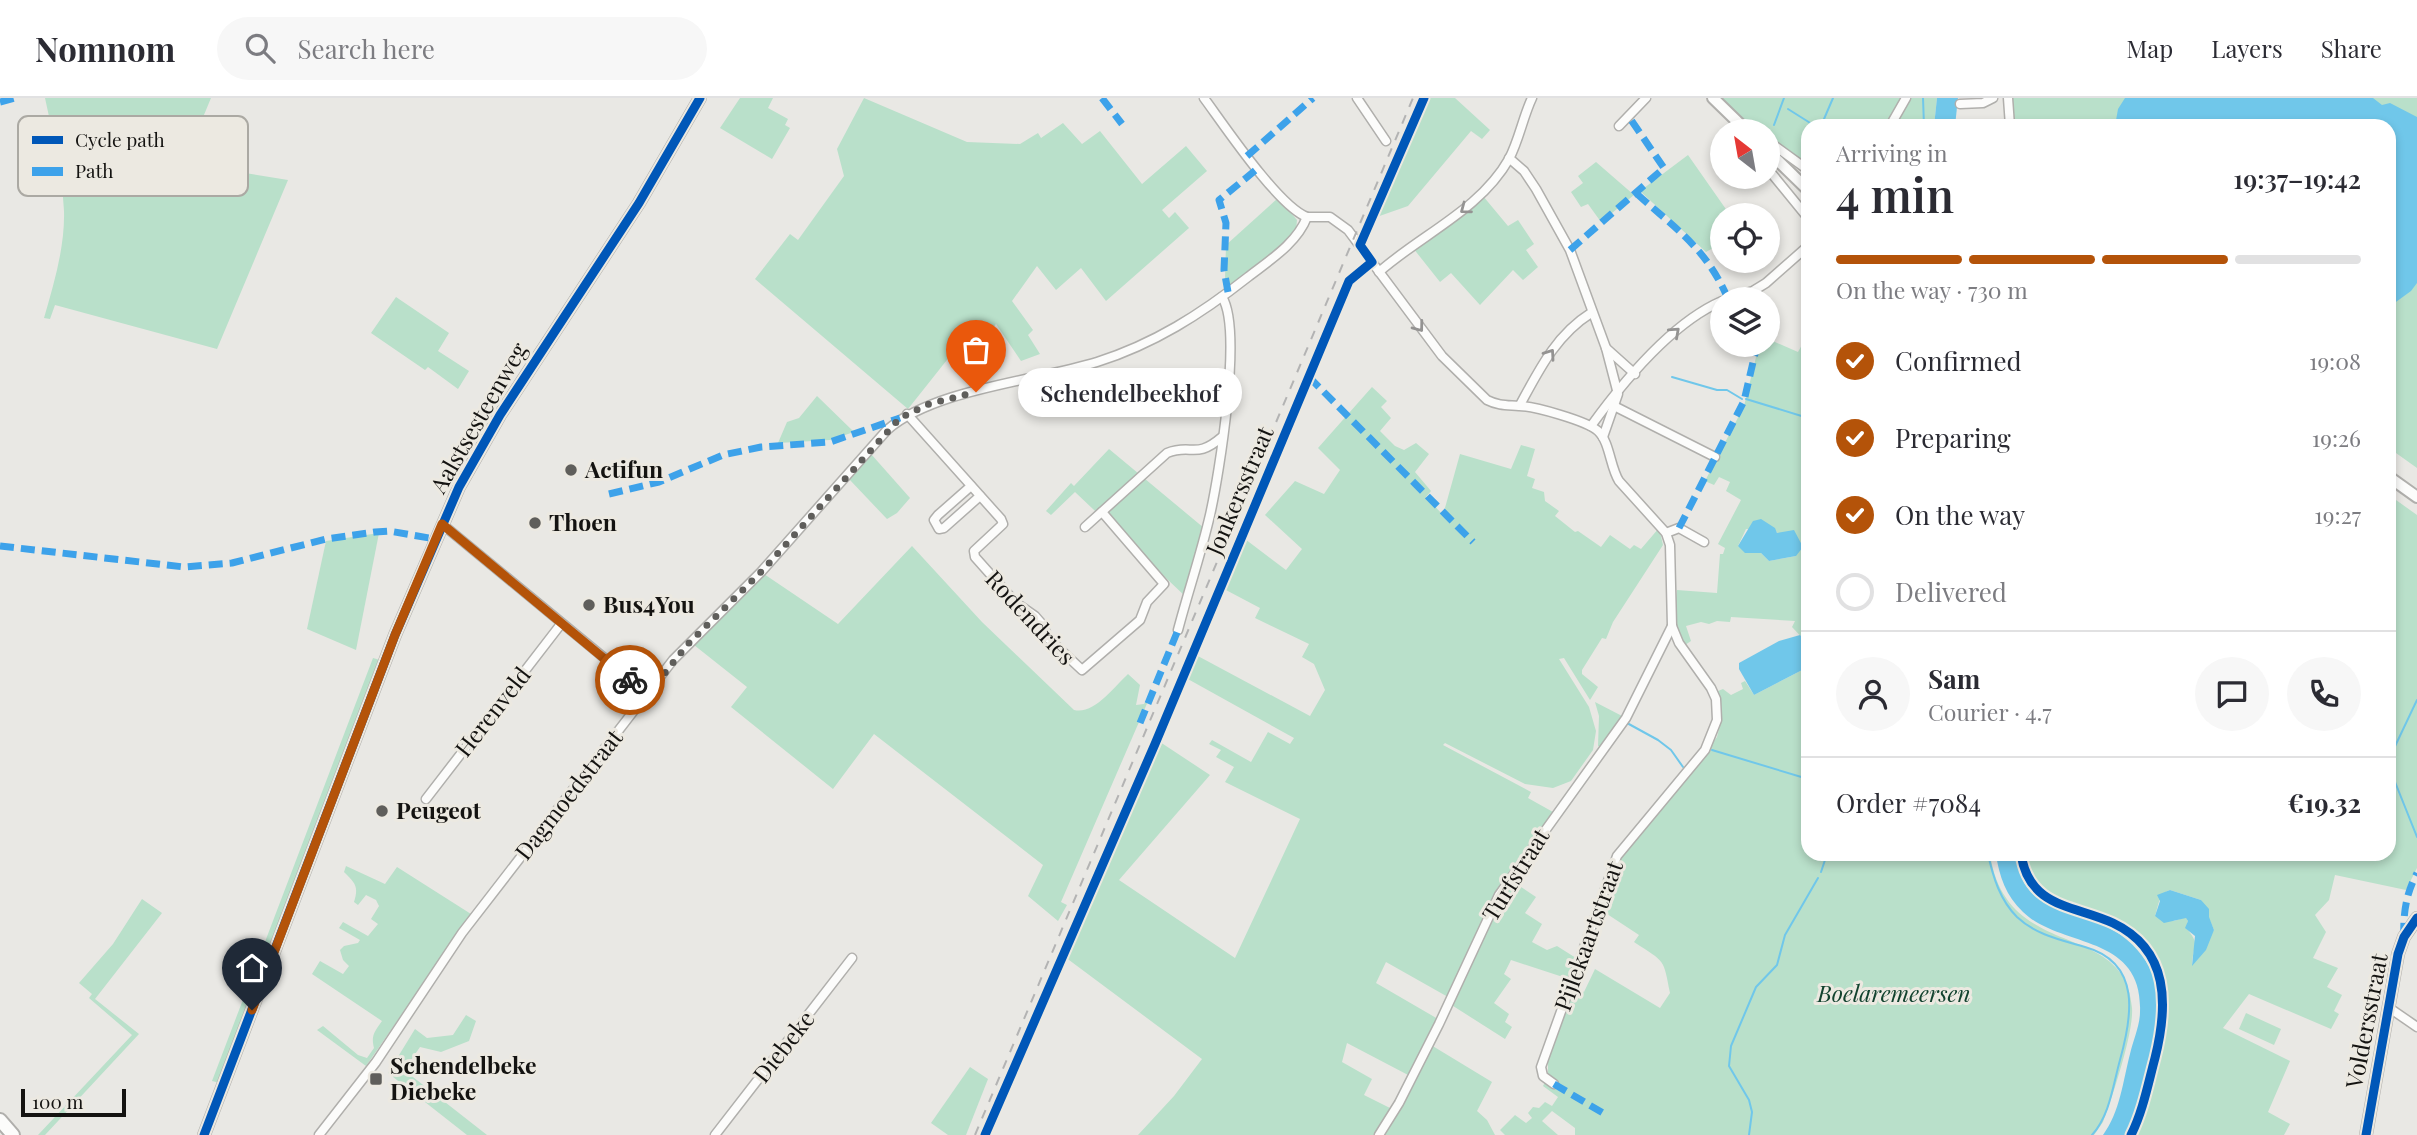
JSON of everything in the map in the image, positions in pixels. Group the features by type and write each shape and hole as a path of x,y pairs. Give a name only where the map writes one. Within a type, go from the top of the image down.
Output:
{"main road":[{"name":"Aalstsesteenweg","path":"204,1135 395,635 442,524 500,415 639,203 700,98"},
{"path":"1713,98 1735,119"},
{"path":"1780,163 1801,183"},
{"path":"2396,482 2417,497"},
{"name":"Voldersstraat","path":"2366,1135 2398,954 2404,937 2417,918"},
{"path":"0,1120 13,1135"}],"street":[{"path":"1204,98 1257,169 1297,213 1307,217 1335,220 1348,230 1454,371 1487,400 1510,407 1520,405 1591,426 1603,437 1619,481 1666,533 1679,528 1704,542"},
{"path":"1357,98 1387,141"},
{"path":"1379,272 1413,243 1468,208 1487,189 1509,158 1532,98"},
{"path":"1619,126 1646,98"},
{"path":"1894,119 1906,98"},
{"path":"1960,104 1983,103 1993,98"},
{"path":"2008,98 2010,119"},
{"path":"1780,150 1801,165"},
{"path":"1509,158 1524,171 1536,189 1570,250 1606,348 1618,394 1603,437"},
{"path":"1780,184 1801,209"},
{"name":"Dagmoedstraat","path":"319,1135 376,1062 470,923 688,644 761,572 887,430 907,414 929,404 1094,363 1175,329 1222,297 1289,244 1303,228 1307,217"},
{"path":"1760,287 1801,252"},
{"name":"Jonkersstraat","path":"1155,744 1349,281 1372,262"},
{"path":"1178,630 1210,515 1228,393 1230,336 1228,307 1222,297"},
{"path":"1591,426 1635,374 1688,321 1710,306"},
{"path":"1520,405 1546,358 1575,323 1591,313"},
{"path":"1606,348 1635,374"},
{"path":"1614,406 1715,457"},
{"name":"Rodendries","path":"907,414 1003,524 974,551 975,557 1015,602 1035,616 1049,639 1077,669 1082,670 1140,620 1147,602 1164,584 1102,512"},
{"path":"1085,527 1167,453 1177,450 1205,450 1222,437"},
{"path":"971,486 934,520 935,525 939,529 944,528 980,496"},
{"path":"442,524 648,694"},
{"name":"Pijlekaartstraat","path":"1554,1084 1543,1076 1541,1067 1616,856 1705,750 1717,720 1716,699 1711,688 1679,643 1672,626 1670,545 1666,533"},
{"name":"Herenveld","path":"426,799 561,624"},
{"name":"Turfstraat","path":"1379,1135 1399,1103 1433,1035 1499,895 1626,718 1672,626"},
{"name":"Diebeke","path":"715,1135 852,958"},
{"name":"Voldersstraat","path":"2388,1007 2417,1027"}],"green space":[{"path":"45,98 211,98 204,116 49,116"},
{"path":"740,98 773,98 768,108 788,119 785,125 790,128 772,159 720,128"},
{"path":"864,98 967,142 1020,144 1038,133 1041,138 1063,123 1082,144 1100,131 1142,184 1186,146 1207,171 1162,210 1169,218 1175,212 1189,228 1106,301 1081,268 1056,290 1037,266 1012,301 1033,330 1028,335 1040,354 1021,361 996,324 977,351 962,341 908,409 755,279 790,234 798,240 844,176 837,149"},
{"path":"1423,98 1455,98 1490,130 1482,139 1471,131 1408,206 1371,219"},
{"path":"1722,98 1904,98 1892,119 1801,119 1801,161 1780,145 1780,119 1742,119"},
{"path":"1908,98 1937,98 1935,119 1898,119"},
{"path":"2011,98 2417,98 2417,468 2396,453 2396,119 2012,119"},
{"path":"1688,155 1722,203 1710,203 1710,250 1706,252 1640,191"},
{"path":"1596,162 1634,195 1601,222 1588,204 1581,207 1571,192 1583,183 1578,176"},
{"path":"248,173 288,180 217,349 55,305 50,319 44,318 61,251 63,197 248,196"},
{"path":"1483,196 1508,226 1518,220 1534,244 1526,250 1538,267 1523,280 1513,270 1480,305 1451,273 1440,282 1413,248"},
{"path":"1278,198 1297,220 1296,230 1228,289 1225,279 1226,245"},
{"path":"396,297 449,333 438,351 469,371 458,389 428,367 425,370 371,333"},
{"path":"1780,344 1798,352 1801,347 1801,637 1792,627 1795,621 1731,617 1730,622 1701,622 1686,626 1691,641 1685,645 1676,626 1677,590 1717,593 1720,554 1723,554 1725,548 1718,544 1741,500 1726,491 1730,482 1719,477 1714,485 1705,481 1744,406 1756,357 1780,357","holes":["1746,529 1775,530 1796,556 1769,561 1761,553 1738,546"]},
{"path":"1372,387 1387,401 1381,407 1391,418 1380,431 1395,446 1404,450 1416,443 1429,454 1415,472 1431,491 1426,497 1443,515 1460,454 1511,469 1521,445 1535,449 1527,476 1535,479 1532,488 1544,492 1545,501 1559,511 1555,516 1575,532 1578,531 1601,547 1610,535 1630,549 1634,545 1641,549 1659,528 1663,545 1613,622 1606,639 1602,638 1582,670 1582,674 1598,687 1590,700 1564,658 1559,659 1589,707 1596,731 1593,750 1571,781 1553,788 1525,784 1445,743 1443,745 1531,792 1528,798 1553,812 1496,896 1448,997 1386,962 1376,983 1438,1019 1410,1076 1347,1043 1342,1062 1372,1079 1364,1095 1392,1109 1376,1135 1138,1135 1174,1096 1202,1059 1065,957 1160,742 1210,775 1119,880 1235,958 1300,819 1225,782 1234,767 1216,757 1221,750 1209,744 1212,740 1251,762 1268,732 1290,744 1294,738 1186,678 1196,655 1310,716 1325,690 1314,664 1302,657 1309,644 1255,618 1260,608 1224,589 1245,539 1286,570 1302,549 1265,515 1295,481 1324,494 1340,470 1318,448"},
{"path":"817,396 854,432 830,440 778,443 787,422 799,418"},
{"path":"1109,449 1204,528 1185,596 1075,492 1051,515 1046,511 1071,483 1074,486"},
{"path":"871,454 910,498 897,513 887,519 849,479"},
{"path":"2396,500 2417,515 2417,868 2406,890 2335,875 2329,900 2315,915 2326,932 2313,958 2338,968 2327,987 2342,995 2334,1011 2339,1014 2331,1029 2249,994 2223,1028 2290,1061 2268,1112 2290,1124 2284,1135 2134,1135 2154,1074 2165,1018 2164,981 2159,964 2150,947 2136,933 2104,916 2054,899 2041,889 2030,874 2026,861 2396,861","holes":["2170,890 2201,900 2214,930 2192,965 2195,941 2186,928 2188,921 2186,917 2174,921 2155,916 2161,897"]},
{"path":"379,533 356,650 307,629 326,541"},
{"path":"912,546 982,622 1074,710 1096,704 1128,674 1140,685 1136,705 1144,704 1152,692 1061,902 1067,905 1058,921 1028,896 1043,865 874,734 833,789 731,707 747,687 694,645 764,574 838,624"},
{"path":"373,658 380,660 220,1083 212,1081"},
{"name":"Boelaremeersen","path":"1801,671 1801,861 1992,861 2000,889 2018,912 2040,927 2110,961 2125,980 2132,1008 2130,1033 2112,1097 2103,1122 2094,1135 1575,1135 1575,1128 1552,1111 1542,1121 1558,1135 1505,1135 1500,1130 1515,1115 1526,1123 1532,1118 1528,1113 1533,1107 1539,1108 1545,1102 1552,1106 1558,1097 1543,1086 1548,1076 1548,1061 1574,986 1584,992 1595,969 1660,1008 1670,993 1661,962 1634,942 1639,935 1601,910 1620,858 1717,737 1721,721 1718,691 1723,689 1731,695 1743,689 1741,683 1745,681 1754,695"},
{"path":"1595,702 1624,717 1600,747 1599,716"},
{"path":"346,866 385,884 397,867 471,914 366,1066 317,1030 323,1026 358,1055 367,1058 374,1048 374,1034 382,1021 312,974 320,961 343,974 349,966 343,960 340,950 360,940 339,928 343,922 368,936 378,924 371,919 379,906 376,900 366,895 358,905 354,902 356,888 344,872"},
{"path":"1512,881 1536,897 1525,913 1542,924 1532,942 1547,950 1557,946 1576,958 1569,979 1511,960 1504,974 1511,979 1494,1003 1509,1014 1505,1022 1512,1027 1505,1039 1450,1004 1499,900"},
{"path":"142,899 162,913 95,999 139,1034 45,1135 38,1135 132,1035 89,998 92,994 79,983 113,944"},
{"path":"2246,1013 2281,1029 2274,1045 2239,1029"},
{"path":"466,1015 476,1021 469,1041 441,1052 420,1047 404,1070 487,1135 467,1135 388,1073 415,1029 427,1038 453,1035"},
{"path":"1431,1045 1492,1082 1477,1111 1487,1120 1495,1135 1381,1135"},
{"path":"970,1067 988,1079 966,1135 948,1135 931,1123"}],"water":[{"path":"1937,98 1958,98 1956,119 1935,119"},
{"path":"2125,98 2373,98 2382,105 2390,103 2417,117 2417,283 2396,302 2396,119 2116,119 2118,109"},
{"path":"1761,519 1775,528 1777,533 1794,530 1801,543 1801,550 1796,556 1769,561 1761,553 1745,553 1738,546 1753,521"},
{"path":"1801,636 1801,671 1754,695 1739,669 1739,663 1779,641"},
{"path":"1997,861 2017,861 2025,884 2033,894 2054,908 2110,928 2124,937 2145,960 2152,974 2160,1004 2158,1025 2138,1105 2126,1135 2103,1135 2117,1106 2138,1028 2140,1012 2137,987 2128,968 2114,955 2039,924 2023,912 2004,885"},
{"path":"2170,890 2201,900 2209,909 2214,930 2206,950 2192,966 2195,936 2185,928 2188,921 2186,918 2164,923 2155,916 2160,901 2157,895"}],"waterway":[{"path":"1776,119 1784,98"},
{"path":"1824,119 1833,98"},
{"path":"1923,98 1924,119"},
{"path":"1788,109 1804,119"},
{"path":"1672,377 1717,390 1727,390 1742,399"},
{"path":"1746,399 1801,416"},
{"path":"2396,744 2417,700"},
{"path":"1627,723 1671,750 1683,767"},
{"path":"1712,750 1801,777"},
{"path":"2396,784 2417,837"},
{"path":"1821,872 1825,861"},
{"path":"1990,861 1998,888 2017,917 2041,933 2103,955 2116,965 2124,978 2128,993 2128,1026 2107,1109 2092,1135"},
{"path":"1749,1135 1752,1112 1749,1100 1729,1066 1731,1046 1756,987 1777,965 1785,935 1818,878"}],"railway":[{"path":"975,1135 1413,98"}],"marked path":[{"path":"0,102 15,98"},
{"path":"1102,98 1122,124"},
{"path":"1247,156 1313,98"},
{"path":"1570,250 1664,168 1629,117"},
{"path":"1228,292 1224,270 1226,223 1219,200 1257,169"},
{"path":"1637,194 1689,241 1710,266 1722,287"},
{"path":"1679,528 1744,401 1754,357"},
{"path":"1309,377 1473,542"},
{"path":"609,494 659,482 723,455 761,447 830,442 900,418"},
{"path":"0,546 184,567 232,563 326,539 375,532 389,531 435,539"},
{"path":"1140,723 1178,630"},
{"path":"2404,937 2406,904 2417,873"},
{"path":"1554,1084 1603,1113"}],"cycle path":[{"path":"204,1135 395,635 459,487 500,415 639,203 700,98"},
{"path":"985,1135 1155,744 1349,281 1372,262 1360,245 1424,98"},
{"path":"2023,861 2033,885 2043,895 2113,923 2132,934 2155,964 2160,981 2162,1019 2145,1097 2131,1135"},
{"path":"2366,1135 2398,954 2404,937 2417,918"}],"way so far":[{"path":"630,680 648,694 673,660 761,572 900,418 929,404 976,392"}],"place":[{"name":"Schendelbeekhof","path":"976,392"},
{"name":"Actifun","path":"571,470"},
{"name":"Thoen","path":"535,523"},
{"name":"Bus4You","path":"589,605"},
{"name":"Peugeot","path":"382,811"},
{"name":"Schendelbeke Diebeke","path":"376,1079"}],"route":[{"path":"252,1010 395,635 442,524 630,680"}]}
